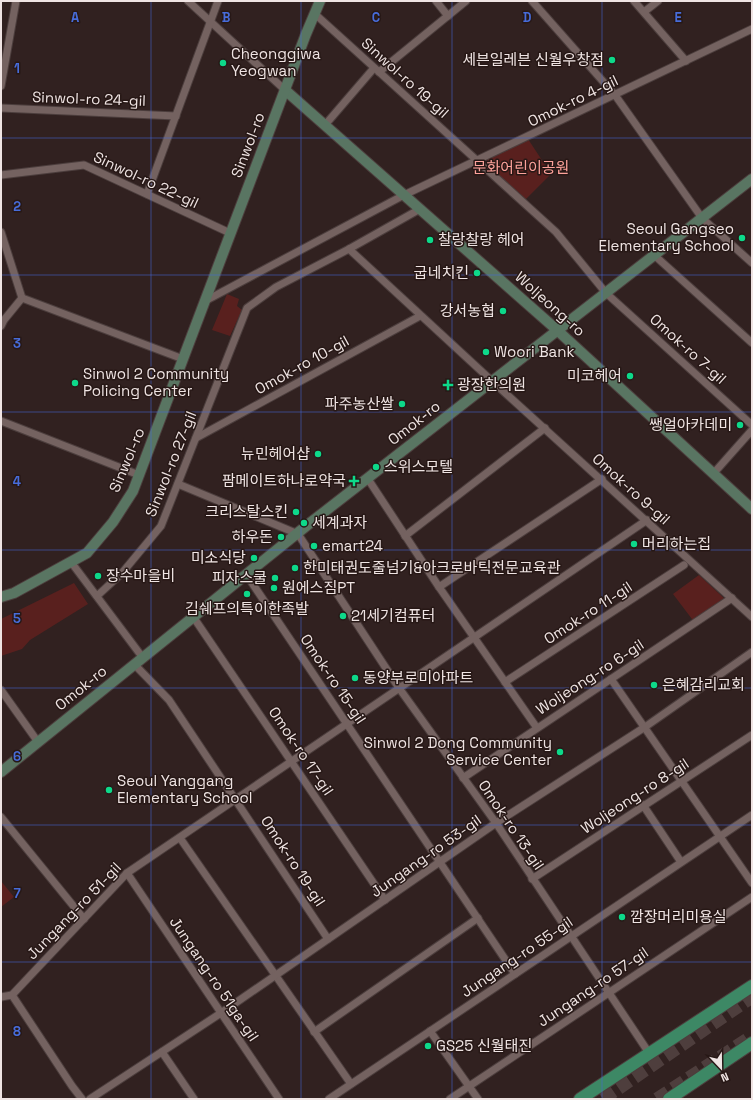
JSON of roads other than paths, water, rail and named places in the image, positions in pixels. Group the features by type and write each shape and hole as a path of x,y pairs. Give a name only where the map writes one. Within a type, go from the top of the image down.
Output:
{"main road":[{"name":"Sinwol-ro","path":"1,597 14,594 87,553 113,522 133,491 320,1"},
{"name":"Woljeong-ro","path":"285,90 557,330 752,509"},
{"name":"Omok-ro","path":"1,772 138,661 194,618 246,574 752,179"},
{"path":"580,1099 750,988"},
{"path":"669,1099 752,1043"}],"street":[{"path":"1,86 16,1"},
{"path":"188,1 285,90"},
{"path":"147,194 218,1"},
{"path":"436,1 448,16"},
{"path":"325,125 377,70 466,1"},
{"path":"532,1 615,95 702,218 752,262"},
{"path":"634,1 686,61"},
{"path":"644,12 658,1"},
{"name":"Sinwol-ro 19-gil","path":"314,14 477,160"},
{"name":"Omok-ro 4-gil","path":"404,195 752,29"},
{"name":"Sinwol-ro 24-gil","path":"1,108 176,116"},
{"path":"477,160 556,232 606,292"},
{"name":"Sinwol-ro 22-gil","path":"1,175 84,165 230,234"},
{"path":"205,301 404,195"},
{"name":"Sinwol-ro 27-gil","path":"97,596 122,574 144,549 161,526 247,308 276,287 349,249 420,209"},
{"path":"1,232 22,298"},
{"path":"349,249 492,381"},
{"path":"654,255 752,343"},
{"name":"Omok-ro 7-gil","path":"606,292 752,425"},
{"path":"1,326 22,298"},
{"path":"22,298 183,359"},
{"name":"Omok-ro 10-gil","path":"196,438 420,316"},
{"name":"Omok-ro 9-gil","path":"492,381 602,479 752,617"},
{"path":"1,421 139,475"},
{"path":"405,536 544,428"},
{"path":"713,474 752,430"},
{"path":"368,479 439,587 536,728"},
{"path":"439,587 602,479"},
{"path":"178,484 298,534"},
{"name":"Jungang-ro 51-gil","path":"12,995 127,873 347,722 474,638 647,520"},
{"name":"Omok-ro 13-gil","path":"298,534 399,688 496,823 649,1053"},
{"path":"71,562 97,596 138,661"},
{"name":"Omok-ro 11-gil","path":"505,682 684,565"},
{"name":"Omok-ro 15-gil","path":"246,574 347,722 515,974"},
{"name":"Woljeong-ro 6-gil","path":"463,778 732,598"},
{"name":"Omok-ro 17-gil","path":"194,618 292,760 385,900"},
{"name":"Jungang-ro 53-gil","path":"90,1099 221,1013 276,974 441,863 496,823 645,727 752,652"},
{"name":"Omok-ro 19-gil","path":"138,661 169,700 236,798 328,939"},
{"path":"611,679 752,883"},
{"path":"1,690 38,742"},
{"name":"Woljeong-ro 8-gil","path":"532,879 681,780 752,735"},
{"path":"643,805 681,862"},
{"name":"Jungang-ro 55-gil","path":"329,1099 752,815"},
{"path":"1,816 84,919"},
{"path":"180,838 276,974 314,1032 351,1084"},
{"name":"Jungang-ro 51ga-gil","path":"127,873 279,1099"},
{"name":"Jungang-ro 57-gil","path":"450,1099 752,897"},
{"path":"314,1032 478,918"},
{"path":"1,997 12,995 82,1099"},
{"path":"430,1031 478,1099"},
{"path":"162,1052 194,1099"}],"tunnel":[{"path":"603,1099 752,997"},
{"path":"657,1099 752,1036"}],"place":[{"name":"세븐일레븐 신월우창점","path":"612,60"},
{"name":"Cheonggiwa Yeogwan","path":"223,63"},
{"name":"Seoul Gangseo Elementary School","path":"742,238"},
{"name":"찰랑찰랑 헤어","path":"430,240"},
{"name":"굽네치킨","path":"477,273"},
{"name":"강서농협","path":"503,311"},
{"name":"Woori Bank","path":"486,352"},
{"name":"미코헤어","path":"630,376"},
{"name":"Sinwol 2 Community Policing Center","path":"75,383"},
{"name":"광장한의원","path":"448,385"},
{"name":"파주농산쌀","path":"402,404"},
{"name":"쌩얼아카데미","path":"740,425"},
{"name":"뉴민헤어샵","path":"318,454"},
{"name":"스위스모텔","path":"376,467"},
{"name":"팜메이트하나로약국","path":"354,481"},
{"name":"크리스탈스킨","path":"296,512"},
{"name":"세계과자","path":"304,523"},
{"name":"하우돈","path":"281,537"},
{"name":"머리하는집","path":"634,544"},
{"name":"emart24","path":"314,546"},
{"name":"미소식당","path":"254,558"},
{"name":"한미태권도줄넘기&아크로바틱전문교육관","path":"295,568"},
{"name":"장수마을비","path":"98,576"},
{"name":"피자스쿨","path":"275,578"},
{"name":"원에스짐PT","path":"274,588"},
{"name":"김쉐프의특이한족발","path":"247,594"},
{"name":"21세기컴퓨터","path":"343,616"},
{"name":"동양부로미아파트","path":"355,678"},
{"name":"은혜감리교회","path":"654,685"},
{"name":"Sinwol 2 Dong Community Service Center","path":"560,752"},
{"name":"Seoul Yanggang Elementary School","path":"109,790"},
{"name":"깜장머리미용실","path":"622,917"},
{"name":"GS25 신월태진","path":"428,1046"}],"park label":[{"name":"문화어린이공원","path":"521,168"}]}
